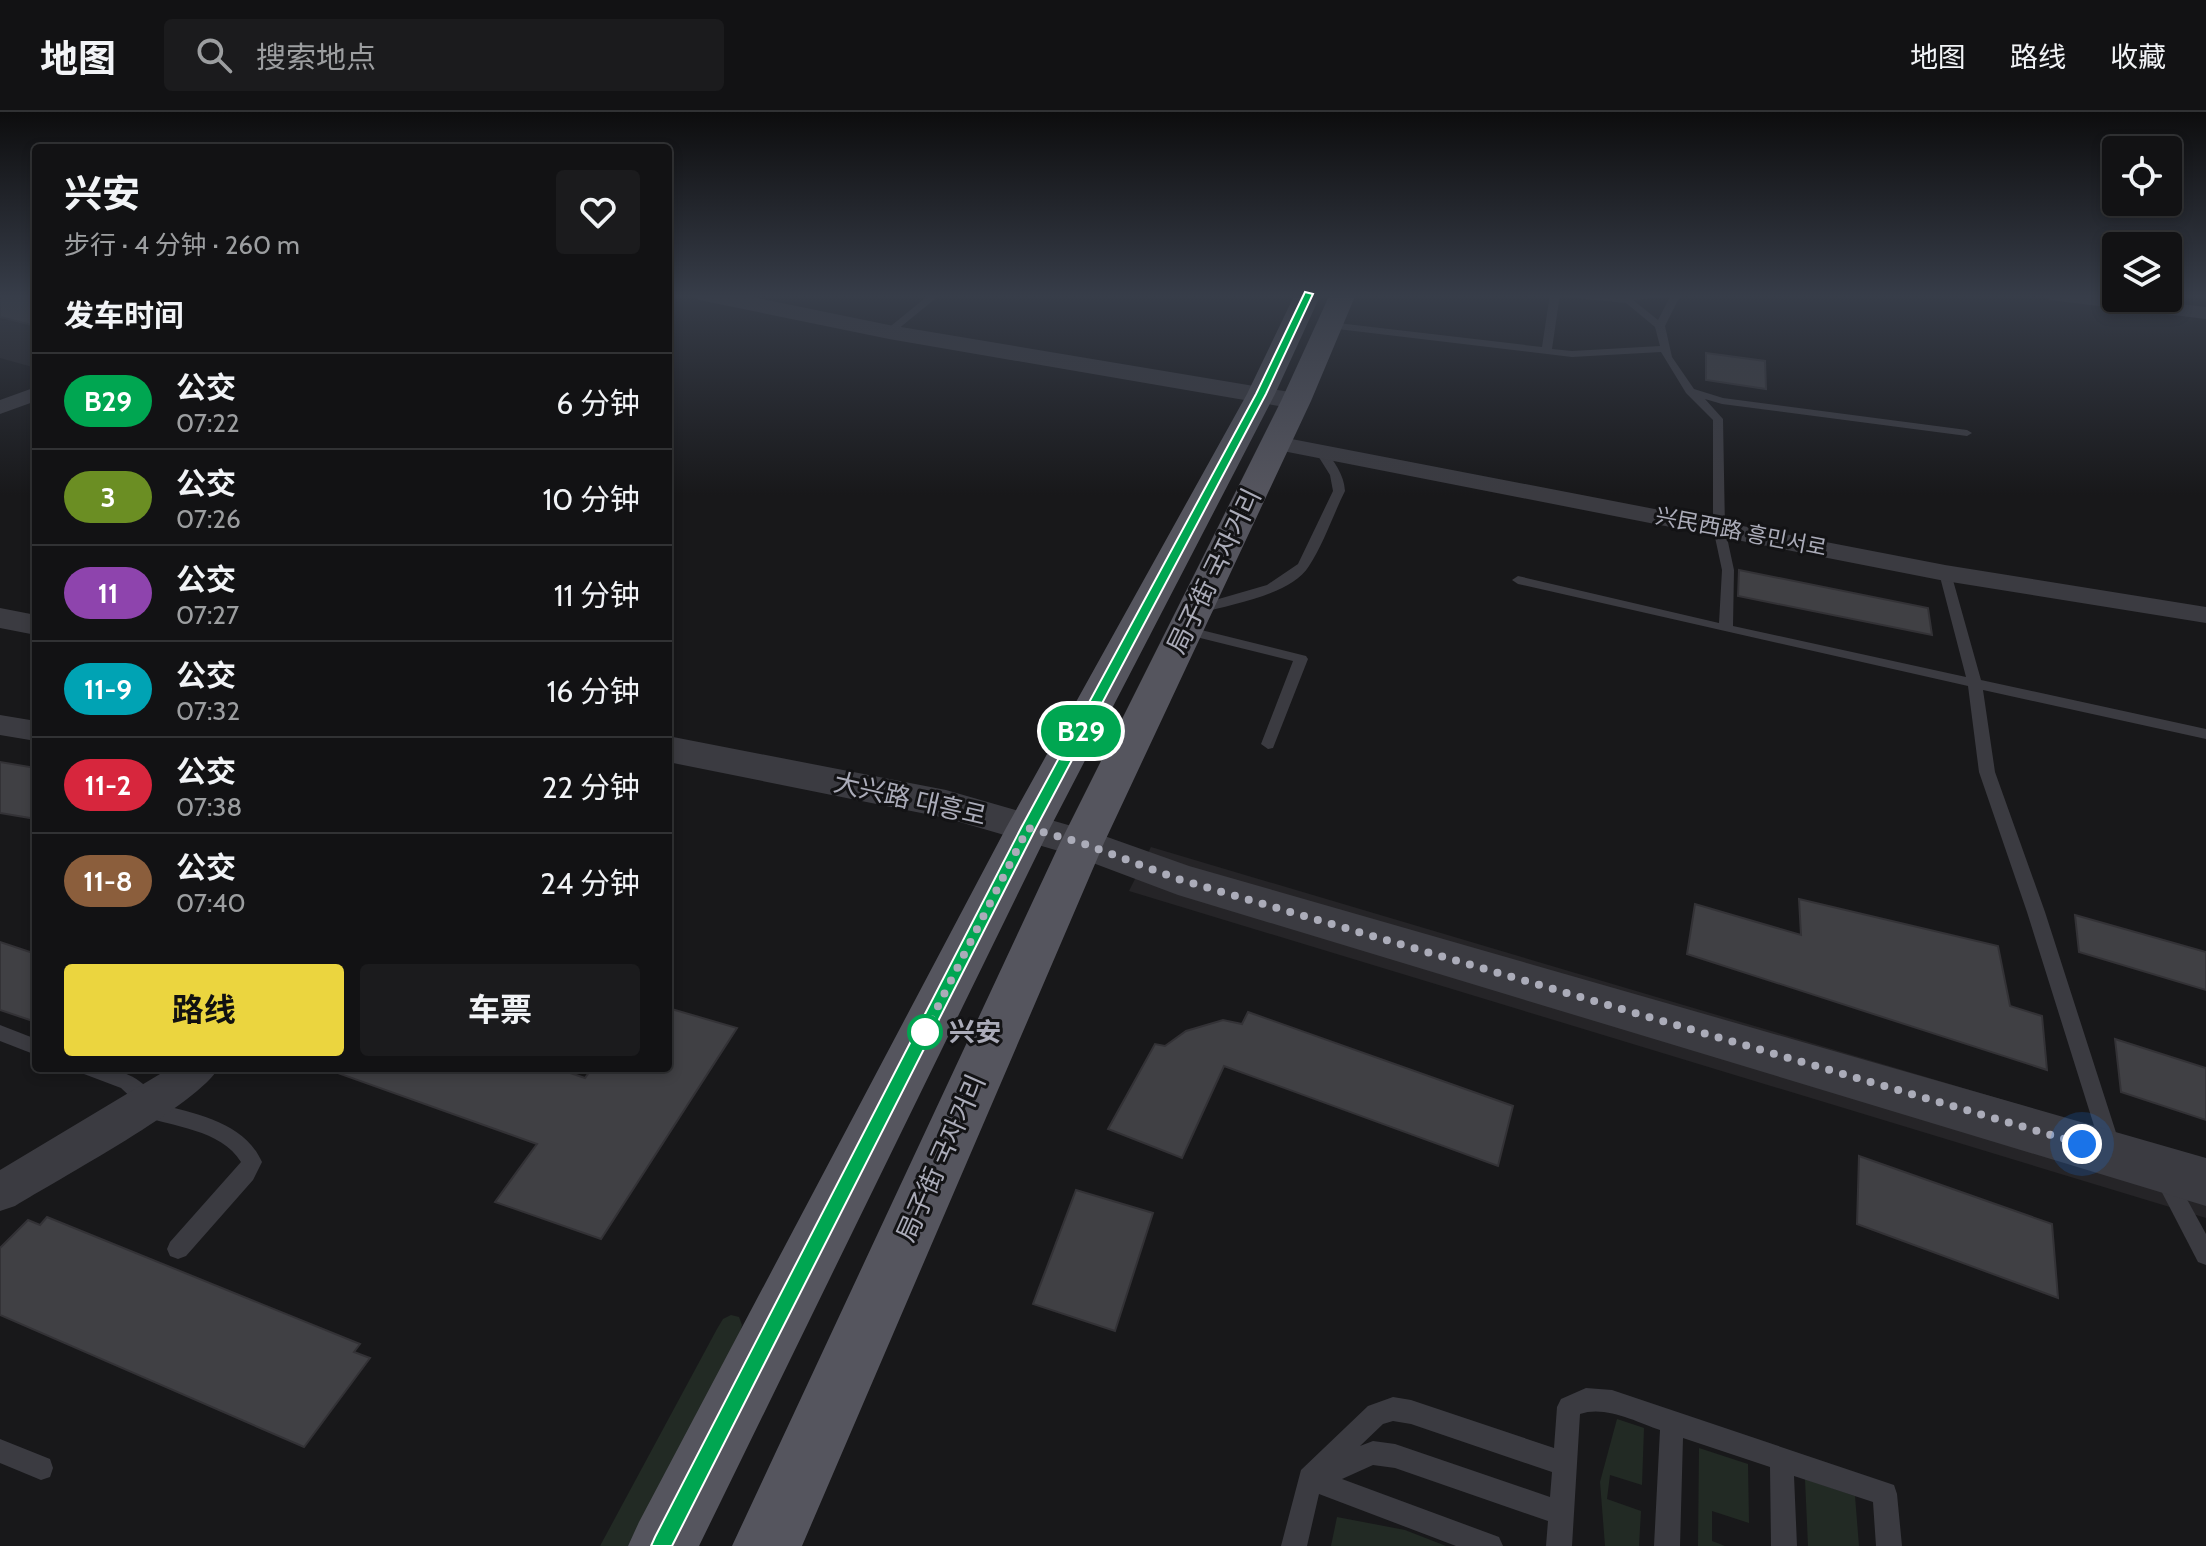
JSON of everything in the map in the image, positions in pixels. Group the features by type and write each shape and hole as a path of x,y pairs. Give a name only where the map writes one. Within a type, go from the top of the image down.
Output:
{"main road":[{"name":"局子街 국자거리","path":"663,1546 1028,828 1277,361"},
{"name":"局子街 국자거리","path":"767,1546 1082,843 1313,361"}],"street":[{"path":"1063,361 1296,401"},
{"path":"0,408 32,395"},
{"name":"兴民西路 흥민서로","path":"1276,443 1945,573 2206,615"},
{"path":"0,618 32,624"},
{"path":"0,725 32,730"},
{"name":"大兴路 대흥로","path":"672,750 946,804 1082,843 1178,879 2206,1182"},
{"path":"0,1192 145,1105 193,1072"}],"lane":[{"path":"1671,361 1690,391 1718,419 1719,528 1728,570 1726,629"},
{"path":"1690,391 1722,401 1967,433"},
{"path":"1190,620 1272,588 1303,566 1339,491 1339,482 1321,451"},
{"path":"1945,573 1975,684 1987,772 2036,912 2112,1153"},
{"path":"1518,580 2206,734"},
{"path":"1190,620 1301,659 1268,744"},
{"path":"0,1033 32,1045"},
{"path":"102,1072 128,1082 145,1105 236,1138 248,1152 252,1162 246,1173 178,1249"},
{"path":"2160,1168 2206,1255"},
{"path":"1559,1546 1569,1407 1586,1400 1612,1402 1885,1494 1889,1546"},
{"path":"1294,1546 1310,1479 1376,1414 1393,1409 1411,1412 1565,1464"},
{"path":"1667,1546 1672,1422"},
{"path":"0,1451 41,1468"},
{"path":"1310,1479 1373,1453 1395,1456 1561,1513"},
{"path":"1782,1460 1784,1546"},
{"path":"1310,1479 1490,1546"}],"shaded area":[{"path":"11,361 32,361 32,367"},
{"path":"1151,847 2206,1160 2206,1218 1129,891"},
{"path":"731,1315 739,1317 742,1325 739,1336 628,1546 600,1546 717,1329 723,1319"},
{"path":"1617,1419 1644,1428 1642,1485 1610,1475 1607,1499 1641,1511 1639,1546 1605,1546 1600,1482"},
{"path":"1699,1448 1748,1464 1749,1523 1712,1511 1712,1541 1725,1546 1698,1546"},
{"path":"1805,1479 1855,1496 1859,1546 1808,1546"},
{"path":"1337,1517 1405,1530 1446,1546 1331,1546"}],"building":[{"path":"1706,361 1765,361 1766,389 1706,380"},
{"path":"1739,570 1928,608 1932,635 1738,596"},
{"path":"0,762 32,767 32,818 0,813"},
{"path":"1799,899 1998,946 2010,1006 2042,1016 2047,1070 1687,954 1695,904 1801,935"},
{"path":"2075,915 2206,952 2206,990 2079,952"},
{"path":"0,942 32,953 32,1021 0,1010"},
{"path":"672,1009 737,1028 601,1239 495,1202 537,1144 335,1072 568,1072 585,1078 589,1072 672,1072"},
{"path":"1248,1012 1513,1106 1498,1166 1224,1066 1182,1158 1108,1129 1155,1044 1165,1046 1186,1031 1223,1020 1242,1024"},
{"path":"2115,1039 2206,1068 2206,1120 2121,1092"},
{"path":"1859,1156 2052,1224 2058,1298 1857,1224"},
{"path":"1076,1190 1153,1213 1115,1331 1033,1304"},
{"path":"47,1217 360,1344 354,1352 370,1358 304,1447 0,1315 0,1248 28,1220 40,1225"}],"bus line":[{"name":"B29","path":"663,1546 1028,828 1277,361"}],"place":[{"name":"兴安","path":"925,1032"}],"route":[{"path":"925,1032 1028,828 1082,843 1178,879 2082,1144"}]}
